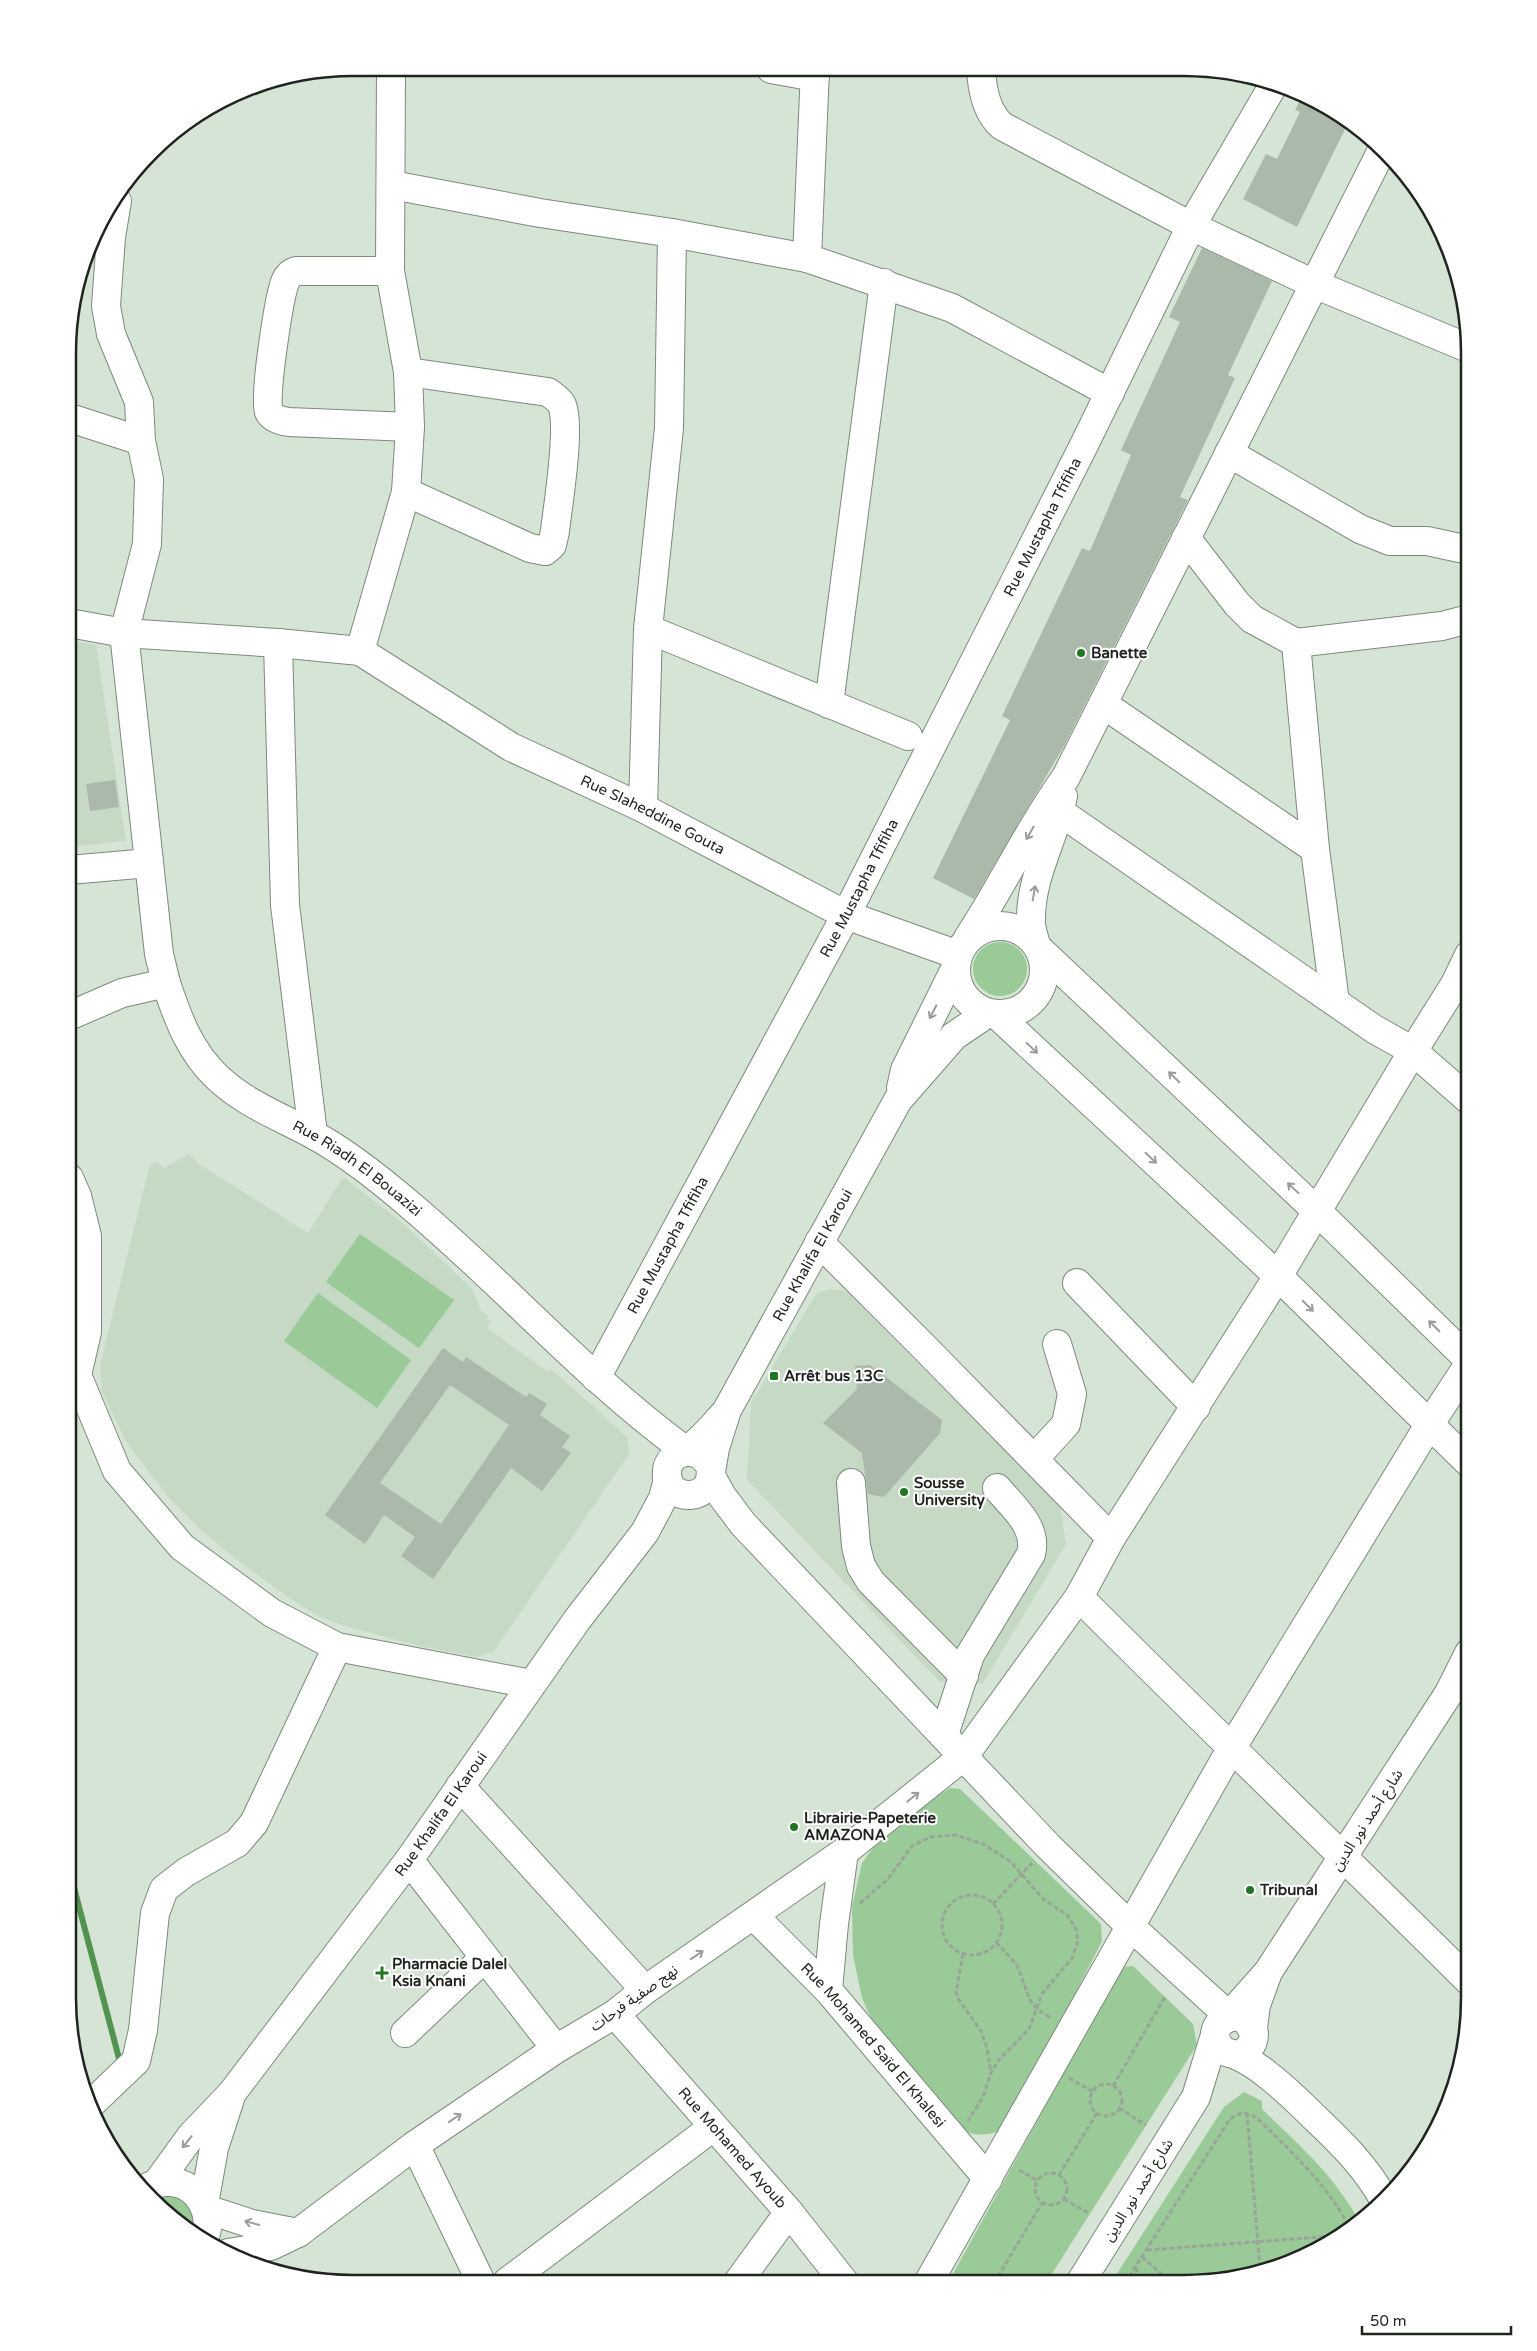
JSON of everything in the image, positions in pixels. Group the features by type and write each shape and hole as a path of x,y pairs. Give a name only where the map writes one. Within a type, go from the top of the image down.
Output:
{"street":[{"path":"76,624 124,633 278,643 360,652 406,492 410,428 408,372 390,271 392,185 391,76"},
{"path":"806,258 815,76"},
{"path":"981,76 988,109 1002,126 1191,226 1314,284 1461,345"},
{"name":"Rue Mustapha Tfifiha","path":"596,1378 846,915 1110,392 1191,226 1270,90"},
{"path":"992,1014 1012,1013 1026,1007 1037,996 1043,982 1045,966 1030,919 1035,887 1044,854 1060,812 1066,778 1379,156"},
{"path":"392,185 540,213 672,233 806,258 884,283 952,308 1110,392"},
{"path":"110,221 99,257 110,334 139,402 141,441 148,479 147,544 124,633"},
{"path":"643,808 648,629 669,428 672,233"},
{"path":"390,271 296,271 291,273 284,285 271,364 268,406 272,415 280,421 410,428"},
{"path":"830,704 884,283"},
{"path":"406,492 530,548 545,550 552,545 555,531 565,432 562,406 559,400 548,392 408,372"},
{"path":"76,420 141,441"},
{"path":"1230,453 1360,529 1390,541 1427,542 1461,547"},
{"path":"1186,538 1237,604 1252,619 1296,643 1442,626 1461,621"},
{"path":"648,629 908,736"},
{"name":"Rue Riadh El Bouazizi","path":"124,633 158,954 181,1027 195,1051 217,1077 239,1096 261,1110 313,1134 410,1205 596,1378 642,1419 686,1451"},
{"path":"278,643 285,905 313,1134"},
{"path":"1296,643 1315,849 1335,1002"},
{"name":"Rue Slaheddine Gouta","path":"360,652 511,748 643,808 846,915 961,954"},
{"path":"1103,704 1315,849"},
{"name":"Rue Khalifa El Karoui","path":"898,1100 906,1070 961,954 1045,806 1066,778"},
{"path":"1060,812 1335,1002 1412,1051 1461,1093"},
{"path":"76,869 149,864"},
{"path":"1461,1352 1318,1212 1023,931 1010,926 995,925 980,930 961,954 958,983 964,996 975,1007 992,1014 1278,1276 1461,1455"},
{"path":"76,1013 122,993 166,984"},
{"name":"نهج صفية فرحات","path":"241,2251 271,2246 298,2233 415,2145 556,2050 615,2014 645,1990 844,1852 964,1756 1080,1597 1111,1538 1196,1408 1318,1212 1412,1051 1461,991"},
{"name":"Rue Khalifa El Karoui","path":"645,1532 706,1481 727,1410 898,1100 954,1036 992,1014"},
{"path":"76,1194 87,1236 87,1332 76,1366"},
{"path":"819,1242 1111,1538"},
{"path":"1077,1283 1196,1408"},
{"path":"1034,1459 1066,1424 1071,1402 1072,1394 1057,1344"},
{"path":"933,2275 1231,1749 1429,1425 1461,1376"},
{"path":"76,1382 117,1471 182,1548 272,1613 337,1647 531,1684"},
{"name":"Rue Khalifa El Karoui","path":"686,1451 702,1438 727,1410"},
{"name":"Rue Riadh El Bouazizi","path":"642,1419 657,1443 667,1475"},
{"path":"706,1481 682,1495 670,1486 667,1475 673,1458 686,1451 693,1451 706,1458 706,1481 743,1524 1048,1846 1179,1972 1234,2029 1278,2082 1347,2149 1380,2194"},
{"name":"Rue Khalifa El Karoui","path":"150,2186 191,2136 232,2093 410,1860 531,1684 577,1620 645,1532 663,1498 667,1475"},
{"path":"851,1483 856,1546 861,1566 871,1582 964,1676"},
{"path":"944,1735 970,1655 1031,1554 1033,1544 1030,1527 997,1488"},
{"path":"1080,1597 1231,1749 1344,1856 1461,1974"},
{"path":"96,2100 136,2061 143,2030 155,1913 164,1889 186,1872 237,1843 254,1822 337,1647"},
{"path":"1450,1693 1461,1670"},
{"path":"1450,1693 1461,1680"},
{"name":"شارع أحمد نور الدين","path":"1196,2097 1208,2063 1234,2029 1256,2005 1268,1972 1450,1693"},
{"path":"460,1786 645,1990"},
{"path":"828,1990 844,1852"},
{"path":"410,1860 556,2050"},
{"name":"Rue Mohamed Saïd El Khalesi","path":"754,1916 828,1990 988,2179"},
{"path":"405,2033 484,1958"},
{"name":"Rue Mohamed Ayoub","path":"615,2014 789,2212 839,2275"},
{"name":"شارع أحمد نور الدين","path":"1085,2275 1196,2097 1236,2055 1243,2053 1252,2045 1234,2029"},
{"path":"1236,2055 1278,2082"},
{"name":"Rue Khalifa El Karoui","path":"207,2233 205,2207 214,2148 232,2093"},
{"path":"515,2275 713,2127"},
{"path":"415,2145 478,2275"},
{"path":"150,2186 170,2182 184,2185 196,2193 205,2207 252,2224 298,2233"},
{"path":"743,2275 789,2212"},
{"path":"258,2258 271,2246"}],"path":[{"path":"836,1909 860,1903 888,1880 912,1846 930,1837 956,1835 983,1844 1010,1862 1043,1899 1067,1915 1076,1929 1078,1941 1072,1958 1042,1994 1029,2029 998,2061 991,2073 983,2097 969,2121 953,2139"},
{"path":"993,1904 1048,1846"},
{"path":"967,1895 978,1896 993,1904 1000,1915 1002,1924 996,1942 990,1949 981,1953 963,1954 954,1949 943,1933 942,1923 944,1913 950,1904 958,1898 967,1895"},
{"path":"996,1942 1017,1965 1024,1987 1037,2009 1072,2032"},
{"path":"963,1954 956,1992 958,2000 981,2031 987,2048 991,2073"},
{"path":"1113,2086 1165,1997"},
{"path":"1103,2084 1113,2086 1122,2098 1119,2108 1112,2115 1097,2113 1090,2105 1092,2091 1103,2084"},
{"path":"1119,2108 1146,2125"},
{"path":"1059,2175 1097,2113"},
{"path":"1130,2275 1228,2122 1237,2114 1247,2113 1259,2120 1313,2175 1342,2213 1346,2222"},
{"path":"1247,2113 1260,2264"},
{"path":"1048,2174 1059,2175 1067,2188 1064,2199 1052,2205 1042,2202 1036,2194 1038,2181 1048,2174"},
{"path":"1064,2199 1090,2214"},
{"path":"999,2275 1042,2202"},
{"path":"1146,2250 1324,2237"},
{"path":"1142,2257 1162,2275"},
{"path":"1136,2266 1138,2275"}],"shaded area":[{"path":"76,641 96,645 126,841 76,846"},
{"path":"189,1154 198,1163 308,1233 343,1177 405,1225 472,1289 481,1311 488,1316 486,1319 491,1322 487,1328 548,1372 551,1369 627,1437 629,1454 494,1651 476,1657 420,1646 345,1626 316,1615 237,1560 200,1529 170,1499 127,1443 102,1392 100,1366 149,1168 156,1161 164,1168"},
{"name":"Sousse University","path":"830,1289 846,1291 1060,1505 1066,1544 983,1683 940,1682 747,1480 751,1403 816,1294"}],"green space":[{"path":"1000,942 1010,944 1019,950 1025,959 1027,969 1025,979 1019,988 1010,994 1000,996 990,994 981,988 975,979 973,969 975,959 981,950 990,944"},
{"path":"360,1234 454,1300 419,1348 326,1282"},
{"path":"318,1293 411,1360 377,1408 284,1341"},
{"path":"950,1788 960,1789 1101,1924 1102,1941 1006,2129 994,2133 973,2134 961,2130 884,2039 862,1998 853,1955 852,1907 862,1863 888,1828"},
{"path":"1133,1966 1193,2024 1197,2045 1051,2275 952,2275 1122,1967"},
{"path":"1244,2092 1262,2101 1262,2109 1327,2174 1355,2215 1322,2238 1290,2254 1256,2265 1202,2274 1116,2275 1224,2107"},
{"path":"168,2192 192,2202 193,2224 185,2218 159,2196"}],"building":[{"path":"1299,102 1322,113 1345,128 1297,227 1243,199 1266,154 1277,159 1300,112 1295,110"},
{"path":"1202,248 1272,281 1228,375 1235,378 1180,497 1188,500 1064,746 974,899 933,878 1010,720 1002,716 1082,548 1090,551 1131,455 1121,450 1180,322 1169,317"},
{"path":"115,780 119,807 90,811 86,784"},
{"path":"443,1348 463,1362 466,1357 526,1397 529,1393 547,1404 540,1415 570,1436 562,1447 571,1453 542,1491 511,1468 433,1579 401,1556 415,1537 384,1515 365,1544 325,1515","holes":["450,1385 509,1425 441,1524 380,1483"]},
{"path":"870,1365 942,1420 940,1433 884,1497 868,1494 862,1453 823,1423 857,1389 855,1366"}],"waterway":[{"path":"76,1895 121,2066"}],"place":[{"name":"Banette","path":"1081,653"},
{"name":"Arrêt bus 13C","path":"774,1376"},
{"name":"Sousse University","path":"904,1492"},
{"name":"Librairie-Papeterie AMAZONA","path":"794,1827"},
{"name":"Tribunal","path":"1250,1890"},
{"name":"Pharmacie Dalel Ksia Knani","path":"382,1973"}]}
